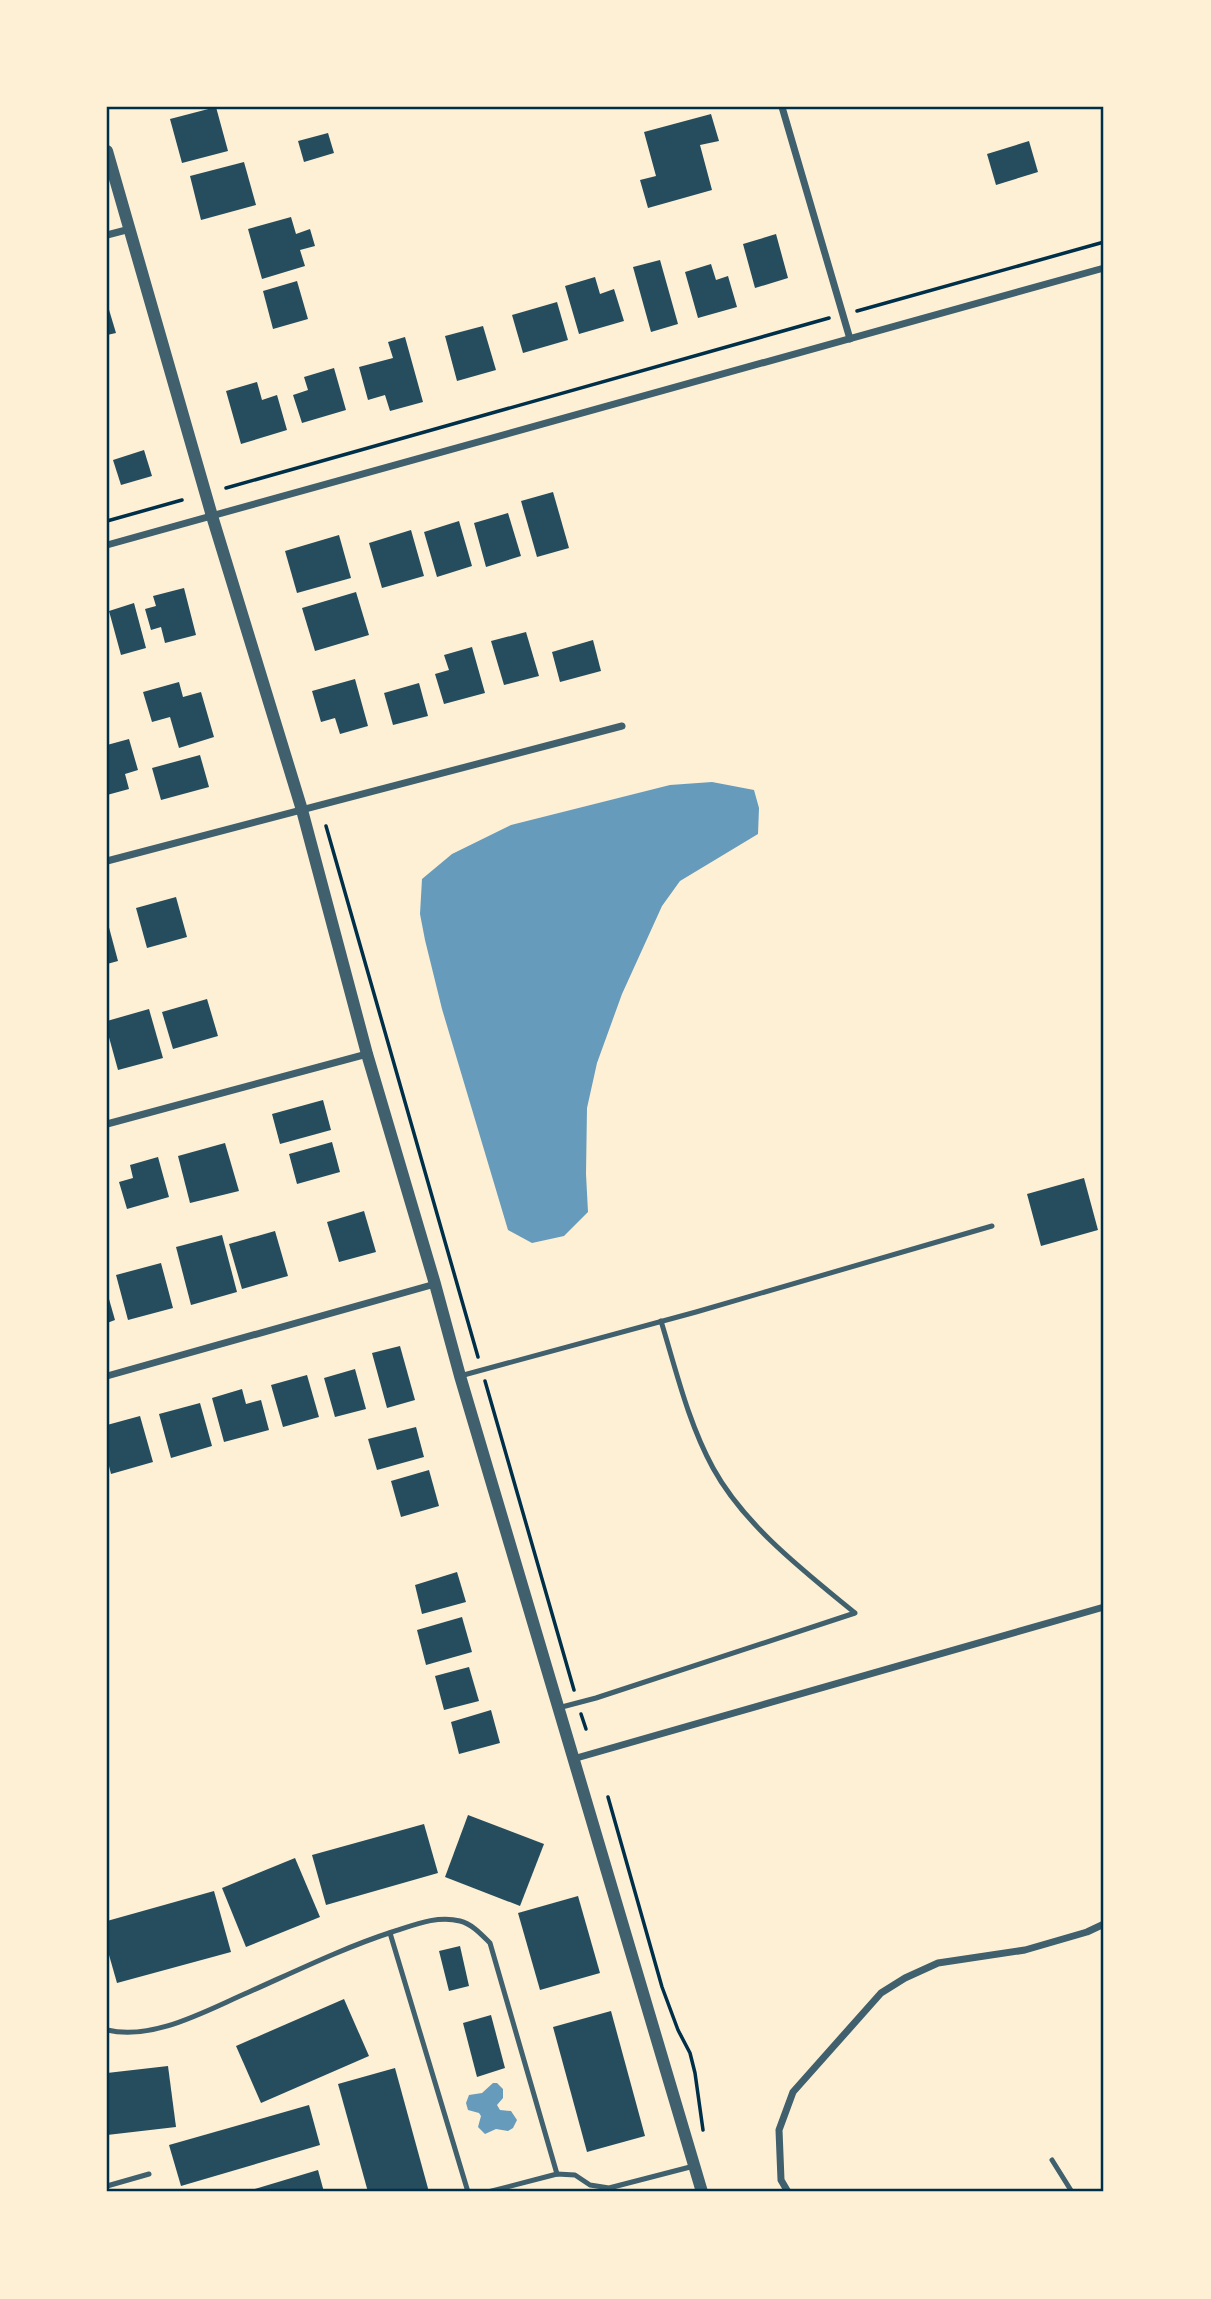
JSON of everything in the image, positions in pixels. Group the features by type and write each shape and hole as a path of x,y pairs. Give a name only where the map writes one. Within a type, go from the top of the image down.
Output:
{"street":[{"path":"782,107 850,340"},
{"path":"107,151 212,516 302,810 367,1054 460,1376 702,2192"},
{"path":"107,235 130,229"},
{"path":"107,545 1104,268"},
{"path":"107,861 622,726"},
{"path":"107,1124 367,1054"},
{"path":"107,1376 435,1284"},
{"path":"572,1759 1104,1607"},
{"path":"788,2192 781,2180 779,2130 793,2092 881,1993 937,1963 1024,1950 1087,1932 1104,1924"}],"lane":[{"path":"460,1376 992,1226"},
{"path":"558,1708 855,1613 786,1556 740,1506 713,1468 683,1394 661,1321"},
{"path":"107,2030 118,2033 155,2029 193,2016 372,1938 428,1920 463,1921 490,1942 557,2174"},
{"path":"390,1933 468,2192"},
{"path":"1052,2160 1072,2192"},
{"path":"488,2192 557,2174 575,2175 590,2185 609,2188 694,2166"},
{"path":"107,2186 149,2174"},
{"path":"626,2184 628,2192"}],"path":[{"path":"226,488 1104,242"},
{"path":"107,521 182,500"},
{"path":"324,818 586,1729"},
{"path":"608,1797 662,1987 690,2053 705,2138"}],"water":[{"path":"712,782 754,790 759,808 758,834 680,881 662,906 622,994 597,1063 587,1108 588,1212 564,1236 532,1243 508,1230 442,1009 425,940 420,914 422,879 452,854 511,825 670,785"},
{"path":"493,2083 503,2089 503,2098 497,2105 500,2110 511,2111 517,2120 508,2131 496,2129 485,2134 478,2127 481,2116 468,2110 466,2103 469,2095 482,2093"}],"building":[{"path":"216,107 228,151 182,163 170,119"},
{"path":"711,114 719,141 700,145 712,190 648,208 640,180 656,176 644,132"},
{"path":"328,133 334,153 304,162 298,141"},
{"path":"1029,141 1038,172 996,185 987,154"},
{"path":"244,162 256,205 201,220 190,176"},
{"path":"291,217 296,234 310,229 315,246 300,250 305,266 262,279 248,229"},
{"path":"776,234 788,278 755,288 743,244"},
{"path":"660,260 678,324 651,332 633,267"},
{"path":"711,264 716,280 728,276 737,307 698,318 685,272"},
{"path":"595,277 600,294 614,289 624,321 579,334 565,286"},
{"path":"297,281 308,319 273,329 263,291"},
{"path":"557,302 568,340 523,353 512,315"},
{"path":"107,303 116,333 107,335"},
{"path":"483,326 496,370 457,381 445,336"},
{"path":"405,337 423,402 390,411 385,395 368,400 359,367 393,358 388,342"},
{"path":"334,368 346,410 302,423 293,395 308,390 304,377"},
{"path":"257,382 262,400 277,395 287,430 241,444 226,391"},
{"path":"144,450 152,476 121,485 113,460"},
{"path":"553,492 569,548 537,557 521,501"},
{"path":"508,513 521,556 486,567 474,523"},
{"path":"459,521 472,566 437,577 424,532"},
{"path":"411,530 424,576 382,588 369,543"},
{"path":"339,535 351,578 297,593 285,551"},
{"path":"184,588 196,635 165,643 161,627 151,630 145,609 156,606 153,596"},
{"path":"356,592 369,635 315,651 302,608"},
{"path":"134,603 146,648 121,655 109,611"},
{"path":"526,632 539,676 504,685 491,641"},
{"path":"593,640 601,671 560,682 552,652"},
{"path":"472,647 485,693 444,704 435,674 449,670 444,655"},
{"path":"355,679 368,726 340,734 335,718 321,722 312,691"},
{"path":"179,682 183,697 201,692 214,737 179,748 170,717 152,722 143,692"},
{"path":"419,683 428,716 393,725 384,693"},
{"path":"129,739 138,770 125,774 129,789 107,795 107,745"},
{"path":"200,755 209,787 161,800 152,768"},
{"path":"176,897 187,937 147,948 136,908"},
{"path":"107,920 118,961 107,964"},
{"path":"207,999 218,1036 173,1049 162,1012"},
{"path":"149,1009 163,1058 118,1070 107,1021"},
{"path":"323,1100 331,1130 280,1144 272,1114"},
{"path":"332,1142 340,1172 297,1184 289,1154"},
{"path":"225,1143 239,1191 190,1203 178,1156"},
{"path":"158,1157 169,1197 127,1209 119,1182 133,1178 130,1165"},
{"path":"1084,1178 1098,1230 1041,1246 1027,1194"},
{"path":"364,1211 376,1252 339,1262 327,1222"},
{"path":"275,1231 288,1276 242,1289 229,1244"},
{"path":"222,1235 237,1292 191,1305 176,1247"},
{"path":"161,1263 173,1308 128,1320 116,1275"},
{"path":"107,1292 115,1320 107,1323"},
{"path":"400,1346 415,1400 387,1408 372,1353"},
{"path":"355,1369 366,1409 335,1417 324,1378"},
{"path":"307,1375 319,1417 283,1427 271,1385"},
{"path":"242,1389 246,1404 261,1400 269,1430 224,1442 212,1398"},
{"path":"200,1403 212,1446 171,1458 159,1414"},
{"path":"140,1416 153,1462 111,1474 107,1458 107,1425"},
{"path":"416,1427 424,1457 377,1470 368,1439"},
{"path":"429,1470 439,1506 401,1517 391,1481"},
{"path":"457,1572 466,1602 422,1614 415,1585"},
{"path":"462,1617 472,1652 426,1665 417,1630"},
{"path":"469,1667 479,1701 444,1710 435,1676"},
{"path":"491,1710 500,1743 459,1754 451,1722"},
{"path":"468,1815 544,1844 520,1906 445,1877"},
{"path":"424,1824 438,1873 326,1905 312,1855"},
{"path":"295,1858 320,1917 246,1947 222,1888"},
{"path":"214,1891 231,1952 117,1983 107,1948 107,1921"},
{"path":"578,1896 600,1973 540,1990 518,1913"},
{"path":"460,1946 469,1986 449,1991 439,1951"},
{"path":"344,1999 369,2056 261,2103 236,2046"},
{"path":"611,2011 645,2136 587,2152 553,2027"},
{"path":"491,2015 505,2068 477,2077 463,2023"},
{"path":"168,2066 176,2127 107,2135 107,2073"},
{"path":"395,2068 429,2192 368,2192 338,2084"},
{"path":"309,2105 320,2145 181,2186 169,2145"},
{"path":"318,2170 324,2192 245,2192"}]}
